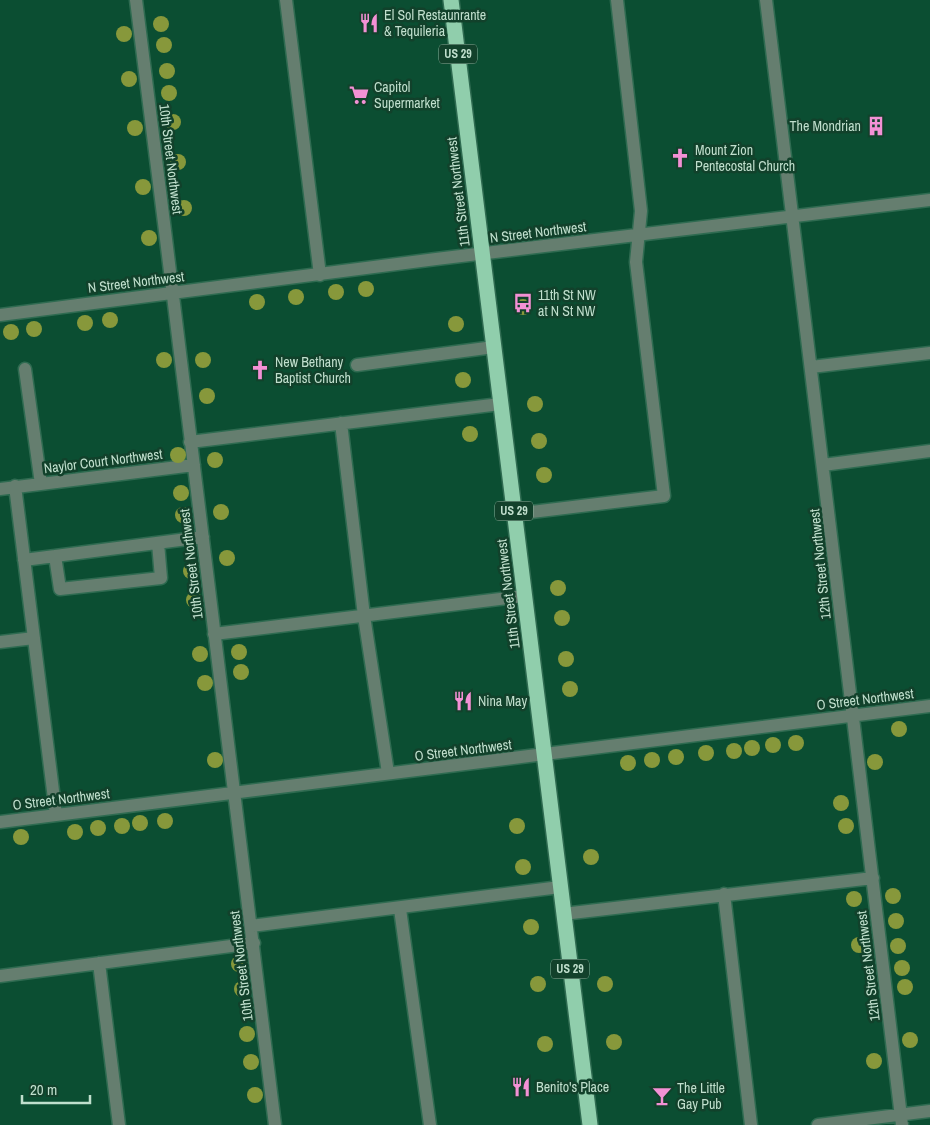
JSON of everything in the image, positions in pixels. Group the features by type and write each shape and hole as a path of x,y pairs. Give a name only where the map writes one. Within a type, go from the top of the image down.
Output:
{"highway":[{"name":"11th Street Northwest","path":"451,0 590,1125"}],"street":[{"name":"10th Street Northwest","path":"136,0 214,634 236,792 275,1125"},
{"path":"286,0 320,275"},
{"path":"514,514 664,496 636,262 641,211 617,0"},
{"name":"12th Street Northwest","path":"766,0 824,465 902,1120"},
{"name":"N Street Northwest","path":"0,315 930,200"},
{"path":"357,365 494,347"},
{"path":"811,367 930,353"},
{"path":"25,369 41,484"},
{"path":"190,442 500,404"},
{"path":"341,423 364,616 388,774"},
{"path":"824,465 930,451"},
{"name":"Naylor Court Northwest","path":"0,488 194,465"},
{"path":"16,486 56,815"},
{"path":"24,560 203,537"},
{"path":"55,556 60,589 161,578 158,543"},
{"path":"214,634 524,596"},
{"path":"0,642 34,638"},
{"name":"O Street Northwest","path":"0,822 930,706"},
{"path":"563,914 873,878"},
{"path":"252,926 400,909 560,887"},
{"path":"724,894 751,1125"},
{"path":"400,909 430,1125"},
{"path":"0,976 254,942"},
{"path":"99,963 119,1125"},
{"path":"818,1125 902,1120 930,1111"}],"place":[{"name":"El Sol Restaunrante & Tequileria","path":"369,23"},
{"name":"Capitol Supermarket","path":"359,95"},
{"name":"The Mondrian","path":"876,126"},
{"name":"Mount Zion Pentecostal Church","path":"680,158"},
{"name":"11th St NW at N St NW","path":"523,303"},
{"name":"New Bethany Baptist Church","path":"260,370"},
{"name":"Nina May","path":"463,701"},
{"name":"Benito's Place","path":"521,1087"},
{"name":"The Little Gay Pub","path":"662,1096"}]}
